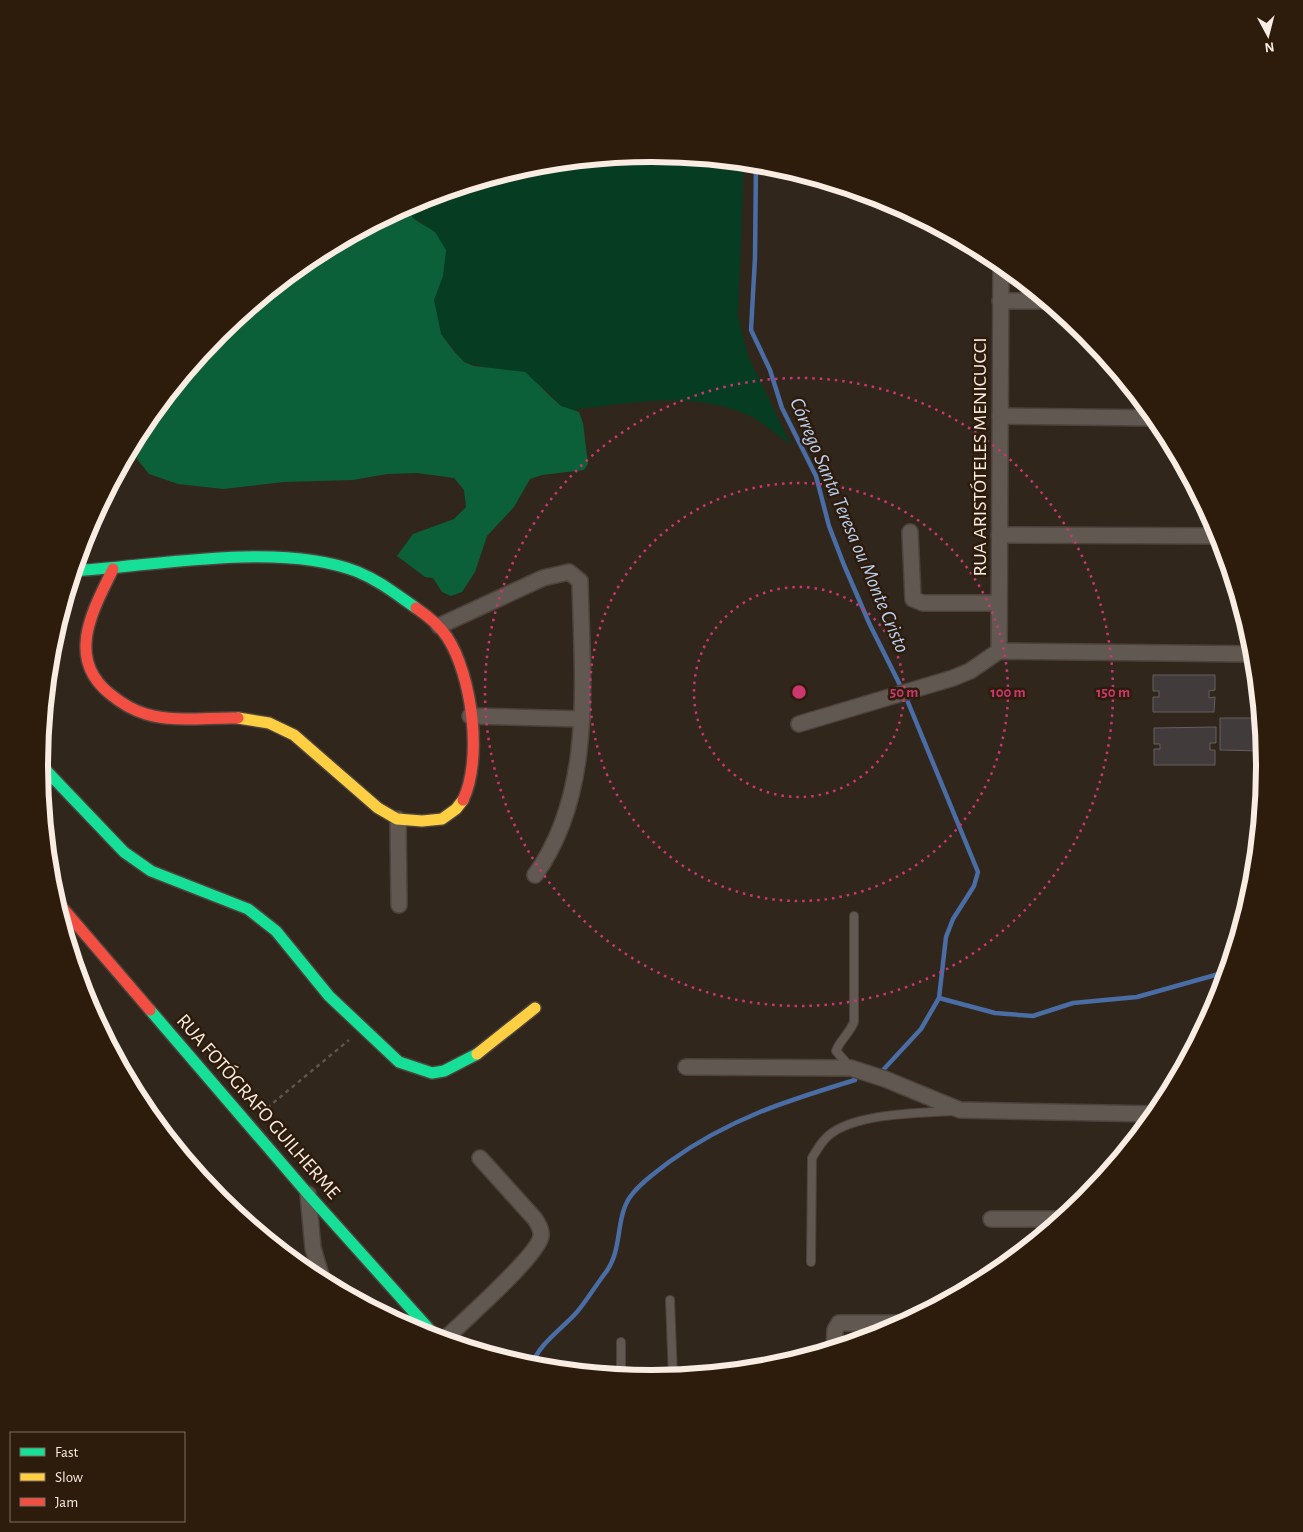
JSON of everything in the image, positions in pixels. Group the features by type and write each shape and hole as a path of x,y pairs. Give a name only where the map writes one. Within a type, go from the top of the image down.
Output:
{"street":[{"name":"RUA ARISTÓTELES MENICUCCI","path":"999,651 1001,274"},
{"path":"1000,301 1036,301"},
{"path":"1000,416 1145,418"},
{"path":"910,532 913,599 923,603 999,603"},
{"path":"999,535 1210,536"},
{"path":"80,571 241,557 307,559 351,569 386,585 439,626 453,651 462,674 470,716 471,769 468,788 462,803 448,816 436,821 398,819 368,798 312,748 290,733 261,720 226,717 160,719 138,714 112,699 96,682 87,666 85,645 88,622 112,569"},
{"path":"439,626 543,578 569,572 574,574 580,581 582,719 572,789 565,818 548,856 535,875"},
{"path":"799,724 895,696 970,671 999,651 1245,654"},
{"path":"470,716 582,719"},
{"path":"48,773 124,852 151,871 248,909 276,931 329,996 362,1029 400,1062 415,1070 432,1073 444,1071 478,1054 535,1008"},
{"path":"398,819 399,905"},
{"name":"RUA FOTÓGRAFO GUILHERME","path":"65,911 308,1194 427,1327"},
{"path":"686,1068 850,1068 885,1079 960,1110 1146,1114"},
{"path":"449,1335 531,1255 541,1236 540,1227 535,1219 480,1158"},
{"path":"308,1194 313,1248 320,1270"},
{"path":"991,1218 1051,1219"},
{"path":"834,1341 835,1330 839,1323 885,1323"}],"lane":[{"path":"850,1068 836,1052 840,1042 848,1034 854,1022 854,916"},
{"path":"811,1262 812,1158 819,1145 829,1135 843,1126 884,1116 960,1110"},
{"path":"670,1300 673,1369"},
{"path":"621,1342 621,1369"}],"path":[{"path":"248,1123 362,1029"}],"green space":[{"path":"652,162 691,163 744,169 738,316 748,356 791,445 750,416 729,408 707,403 662,401 571,410 561,406 546,390 492,369 464,362 441,334 434,300 443,276 423,223 414,219 409,213 457,194 495,183 573,167 612,163"},
{"path":"409,213 414,219 435,232 446,250 443,276 434,300 441,334 464,362 474,366 525,372 561,406 579,412 583,423 588,464 584,470 542,475 530,479 514,507 487,536 475,572 462,592 451,596 442,592 433,578 425,577 397,556 413,534 454,519 466,507 464,490 454,478 417,473 387,474 353,480 283,482 223,489 178,484 149,474 137,459 139,447 172,398 224,339 253,312 316,264 384,224"}],"building":[{"path":"1153,675 1215,675 1215,690 1209,691 1209,698 1215,697 1214,712 1153,712 1153,697 1159,697 1159,691 1153,691"},
{"path":"1220,718 1253,718 1255,751 1220,750"},
{"path":"1216,727 1216,743 1210,743 1210,750 1215,750 1215,765 1154,765 1154,749 1160,749 1160,744 1154,744 1154,728"}],"waterway":[{"name":"Córrego Santa Teresa ou Monte Cristo","path":"756,172 755,258 751,330 770,370 782,408 816,476 829,526 844,565 870,625 905,695 978,872 974,886 953,919 946,937 939,998 921,1029 884,1069"},
{"path":"939,998 995,1013 1033,1016 1073,1003 1137,997 1218,974"},
{"name":"Córrego Santa Teresa ou Monte Cristo","path":"535,1358 551,1337 577,1312 606,1272 615,1254 625,1206 630,1197 643,1183 669,1162 713,1134 781,1104 855,1080"}],"traffic: fast":[{"path":"81,570 218,558 292,558 327,563 358,572 381,584 416,608"},
{"path":"48,773 124,852 151,871 248,909 276,931 329,996 399,1062 432,1073 444,1071 477,1054"},
{"path":"150,1010 308,1194 427,1327"}],"traffic: slow":[{"path":"238,718 269,723 294,735 378,808 397,819 422,821 442,819 456,809 463,800"},
{"path":"477,1054 535,1008"}],"traffic: jam":[{"path":"113,569 91,617 87,633 86,649 89,665 96,680 110,694 131,708 157,717 180,719 238,718"},
{"path":"416,608 433,621 447,637 456,653 463,673 472,717 473,740 469,783 463,800"},
{"path":"65,911 150,1010"}]}
